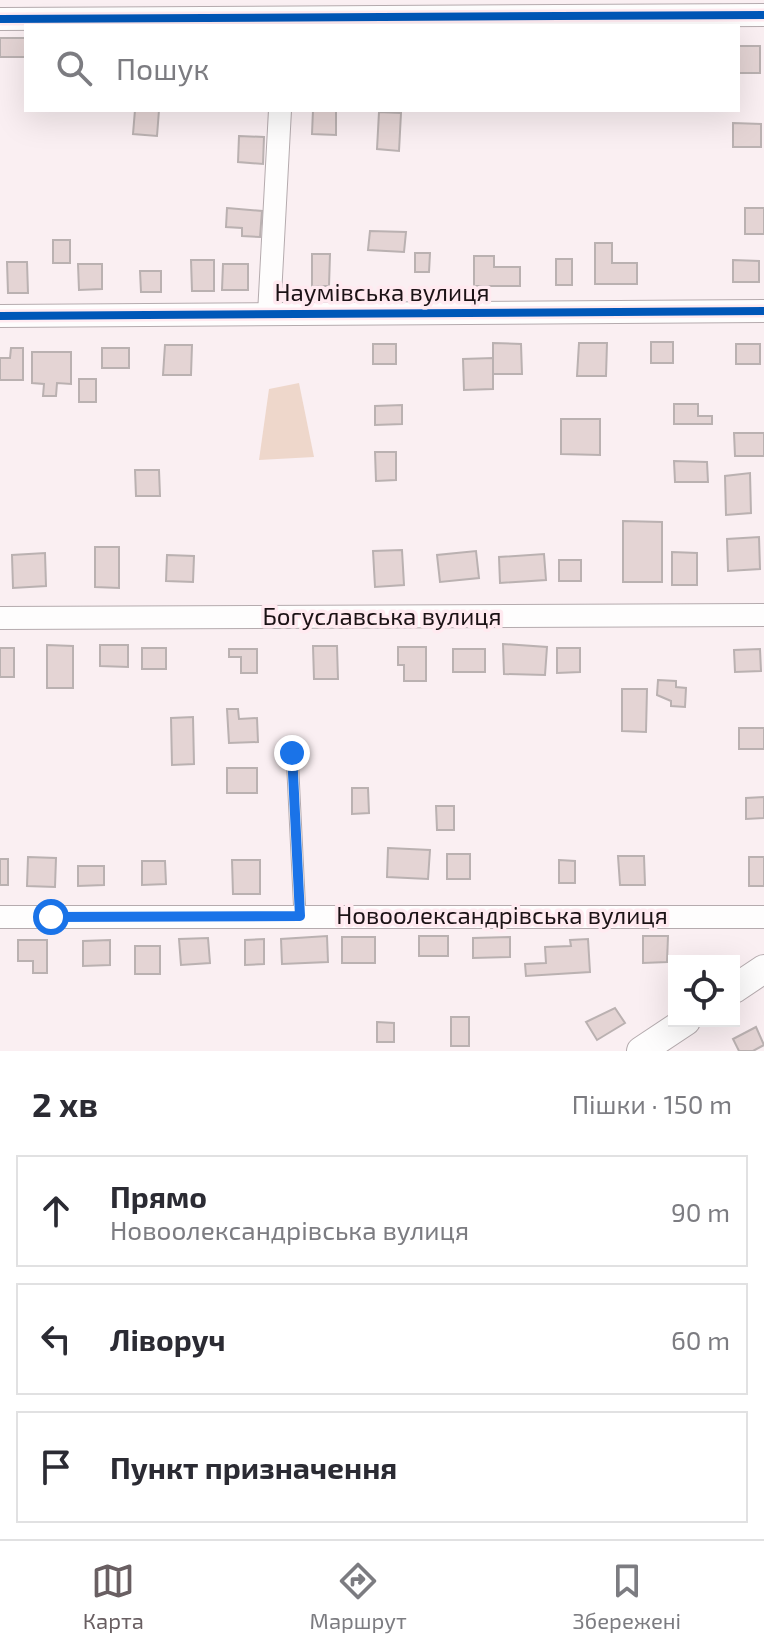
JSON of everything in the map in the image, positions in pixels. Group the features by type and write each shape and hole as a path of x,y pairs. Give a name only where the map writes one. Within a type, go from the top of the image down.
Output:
{"street":[{"path":"0,19 285,22 764,15"},
{"path":"269,314 280,112"},
{"name":"Наумівська вулиця","path":"0,316 764,311"},
{"name":"Богуславська вулиця","path":"0,618 764,615"},
{"name":"Новоолександрівська вулиця","path":"0,917 764,917"},
{"path":"740,985 764,969"},
{"path":"641,1051 677,1027"}],"lane":[{"path":"292,753 300,916"}],"shaded area":[{"path":"299,383 314,457 259,460 269,389"}],"building":[{"path":"0,38 24,38 24,57 0,57"},
{"path":"740,46 760,46 760,73 740,73"},
{"path":"135,112 159,112 157,136 133,134"},
{"path":"313,112 336,112 336,135 312,134"},
{"path":"379,112 401,113 399,151 377,149"},
{"path":"733,123 761,124 761,147 733,147"},
{"path":"239,136 264,137 263,164 238,162"},
{"path":"227,208 262,211 260,237 242,236 242,228 226,227"},
{"path":"745,208 764,208 764,234 745,234"},
{"path":"370,231 406,232 404,252 368,250"},
{"path":"53,240 70,240 70,263 53,263"},
{"path":"595,243 612,243 612,263 637,263 637,284 595,284"},
{"path":"415,253 430,253 429,272 415,272"},
{"path":"312,254 330,254 329,286 312,286"},
{"path":"474,256 494,256 494,267 520,267 520,286 474,286"},
{"path":"556,259 572,259 572,285 556,285"},
{"path":"191,260 214,260 214,291 192,291"},
{"path":"733,260 759,261 759,282 733,282"},
{"path":"7,262 27,262 28,293 8,293"},
{"path":"78,264 102,264 102,289 79,290"},
{"path":"223,264 248,264 248,290 222,290"},
{"path":"140,271 161,271 161,292 141,292"},
{"path":"651,342 673,342 673,363 651,363"},
{"path":"493,343 521,344 522,374 493,374"},
{"path":"579,343 607,343 606,376 577,376"},
{"path":"373,344 396,344 396,364 373,364"},
{"path":"736,344 760,344 760,364 736,364"},
{"path":"165,345 192,345 191,375 163,375"},
{"path":"11,348 23,348 23,380 0,380 0,358 10,358"},
{"path":"102,348 129,348 129,368 102,368"},
{"path":"32,352 71,352 71,384 57,383 56,396 43,396 44,384 32,383"},
{"path":"493,358 493,389 464,390 463,359"},
{"path":"79,379 96,379 96,402 79,402"},
{"path":"674,404 698,404 698,416 712,416 712,424 674,424"},
{"path":"402,405 402,424 375,425 375,406"},
{"path":"561,419 600,419 600,455 561,454"},
{"path":"734,433 764,433 764,456 735,456"},
{"path":"375,452 396,452 396,480 376,481"},
{"path":"674,461 707,462 708,482 675,482"},
{"path":"135,470 159,470 160,496 136,496"},
{"path":"750,473 751,513 726,515 725,476"},
{"path":"623,521 662,522 662,582 623,582"},
{"path":"759,537 760,569 728,571 727,539"},
{"path":"95,547 119,547 119,588 95,587"},
{"path":"402,550 404,585 375,587 373,551"},
{"path":"476,551 479,578 440,582 437,555"},
{"path":"672,552 697,553 697,585 672,585"},
{"path":"45,553 46,586 13,588 12,555"},
{"path":"544,554 546,580 500,583 499,557"},
{"path":"167,555 194,556 193,582 166,581"},
{"path":"559,560 581,560 581,581 559,581"},
{"path":"503,644 547,647 545,675 504,674"},
{"path":"47,645 73,646 73,688 47,688"},
{"path":"100,645 128,645 128,667 100,666"},
{"path":"313,646 337,646 338,679 314,679"},
{"path":"398,647 426,647 426,681 404,681 404,665 398,665"},
{"path":"0,648 14,648 14,677 0,677"},
{"path":"142,648 166,648 166,669 142,669"},
{"path":"557,648 580,648 580,672 557,673"},
{"path":"229,649 257,649 257,673 241,673 241,657 229,657"},
{"path":"453,649 485,649 485,672 453,672"},
{"path":"760,649 761,671 735,672 734,650"},
{"path":"658,680 676,681 676,687 686,688 685,707 671,706 671,701 657,695"},
{"path":"622,689 647,689 646,732 622,731"},
{"path":"227,709 238,709 239,719 257,718 258,742 229,743"},
{"path":"193,717 194,764 172,765 171,718"},
{"path":"739,728 764,728 764,749 739,749"},
{"path":"227,768 257,768 257,793 227,793"},
{"path":"352,788 368,788 369,813 352,814"},
{"path":"764,797 764,818 746,819 746,798"},
{"path":"436,806 454,806 454,830 437,830"},
{"path":"388,848 430,850 428,879 387,877"},
{"path":"447,854 470,854 470,879 447,879"},
{"path":"618,856 644,856 645,885 620,885"},
{"path":"28,857 56,858 55,887 27,886"},
{"path":"749,857 764,857 764,886 749,886"},
{"path":"0,859 8,859 8,885 0,885"},
{"path":"232,860 260,860 260,894 233,894"},
{"path":"559,860 575,861 575,883 559,883"},
{"path":"142,861 165,861 166,884 142,885"},
{"path":"78,866 104,866 104,885 78,886"},
{"path":"327,936 328,962 282,964 281,939"},
{"path":"419,936 448,936 448,956 419,956"},
{"path":"643,936 668,936 667,962 643,963"},
{"path":"342,937 375,937 375,963 342,963"},
{"path":"510,937 510,957 473,958 473,938"},
{"path":"208,938 210,963 181,965 179,939"},
{"path":"264,939 264,964 245,965 245,940"},
{"path":"588,939 590,972 526,976 525,964 546,963 545,947 571,946 570,940"},
{"path":"18,940 47,940 47,973 33,973 33,961 18,961"},
{"path":"110,940 110,965 83,966 83,941"},
{"path":"135,946 160,946 160,974 135,974"},
{"path":"615,1008 625,1023 597,1040 586,1022"},
{"path":"451,1017 469,1017 469,1046 451,1046"},
{"path":"377,1022 394,1023 394,1042 377,1042"},
{"path":"756,1027 764,1045 753,1051 739,1051 733,1039"}],"cycle path":[{"path":"0,19 764,15"},
{"path":"0,316 764,311"}],"route":[{"path":"51,917 300,916 292,753"}]}
